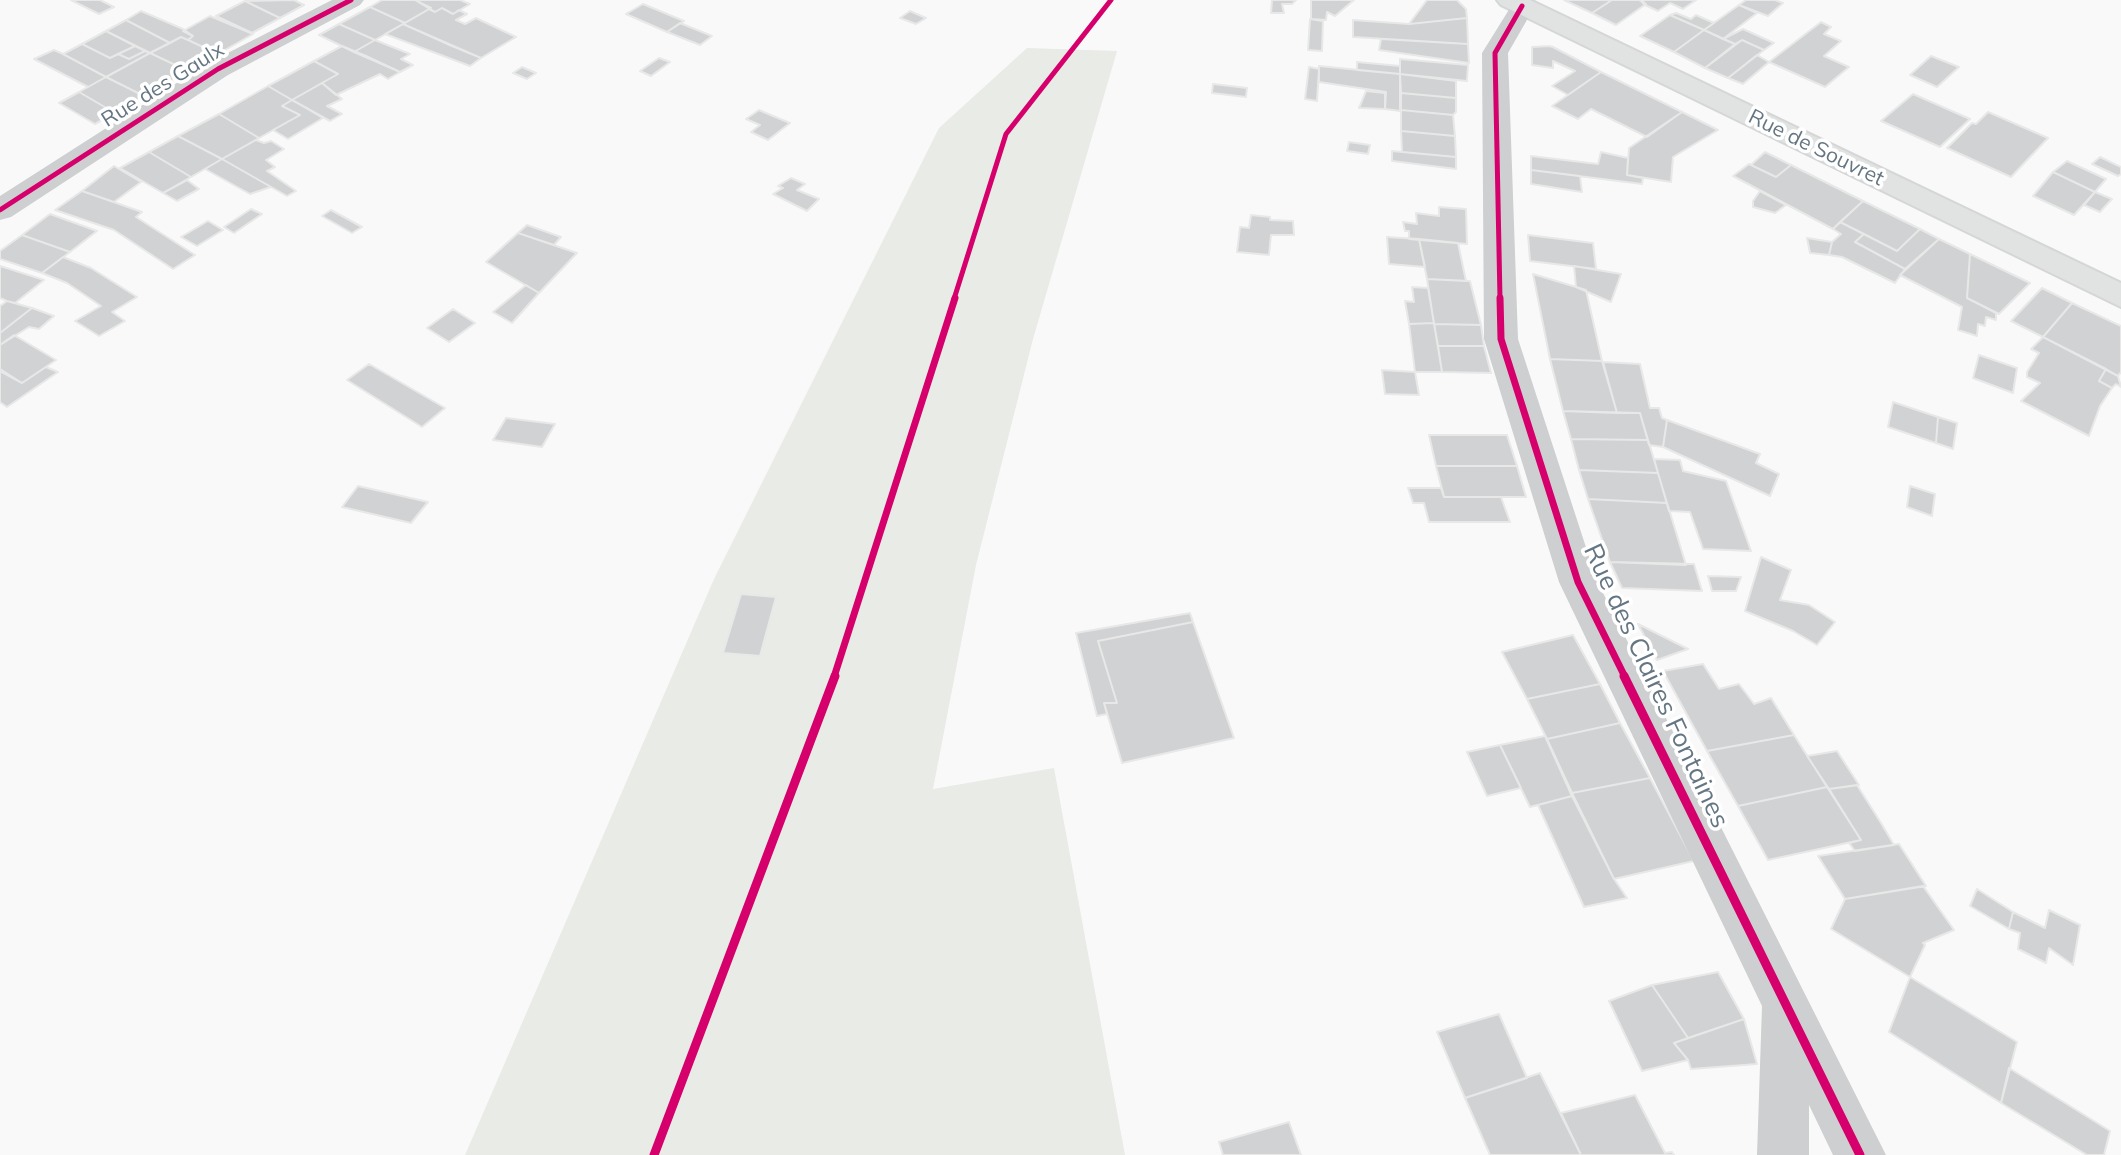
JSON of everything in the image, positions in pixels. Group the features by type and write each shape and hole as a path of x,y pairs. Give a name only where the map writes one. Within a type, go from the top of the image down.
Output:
{"main road":[{"name":"Rue de Souvret","path":"1516,3 2121,296"}],"street":[{"name":"Rue des Gaulx","path":"0,210 218,69 351,0"},
{"name":"Rue des Claires Fontaines","path":"1516,3 1495,53 1501,339 1578,582 1860,1155"},
{"name":"Rue des Claires Fontaines","path":"1783,1155 1785,1003"}],"shaded area":[{"path":"1027,48 1117,51 1033,339 976,565 933,789 1054,768 1125,1155 465,1155 714,579 939,128"}],"building":[{"path":"71,0 100,0 114,7 99,14"},
{"path":"294,0 304,5 280,18 245,1"},
{"path":"382,0 415,0 431,8 405,23 370,7"},
{"path":"415,0 460,0 470,4 453,14 442,8 435,12"},
{"path":"1272,0 1296,0 1292,4 1282,4 1284,13 1271,13"},
{"path":"1311,0 1354,0 1335,16 1327,12 1326,20 1311,19"},
{"path":"1427,0 1457,0 1466,9 1467,18 1409,24"},
{"path":"1564,0 1612,0 1592,13"},
{"path":"1612,0 1639,0 1646,4 1616,25 1592,13"},
{"path":"1696,0 1683,9 1670,3 1658,11 1645,5 1642,2"},
{"path":"1746,0 1775,0 1783,3 1768,16 1739,5"},
{"path":"245,1 280,18 252,33 216,16"},
{"path":"643,4 684,21 667,32 626,14"},
{"path":"1739,5 1757,13 1723,39 1704,30"},
{"path":"370,7 405,23 375,40 339,24"},
{"path":"442,8 453,14 459,10 467,14 456,20 465,24 476,18 516,37 481,58 403,24 429,9 435,12"},
{"path":"141,11 193,36 188,40 181,37 170,43 126,20"},
{"path":"910,11 926,18 916,24 900,18"},
{"path":"1676,13 1691,19 1696,15 1714,23 1704,30 1670,15"},
{"path":"1670,15 1704,30 1674,52 1640,36"},
{"path":"210,16 253,34 218,54 188,40 193,36 183,31"},
{"path":"1467,18 1468,44 1353,37 1353,20 1409,24"},
{"path":"1310,19 1323,21 1322,51 1308,50"},
{"path":"126,20 170,43 150,53 106,31"},
{"path":"1821,22 1831,27 1824,34 1841,41 1824,56 1849,67 1825,87 1769,62"},
{"path":"680,23 712,36 700,45 667,32"},
{"path":"339,24 375,40 354,52 319,35"},
{"path":"403,24 481,58 470,66 385,34"},
{"path":"1743,29 1774,43 1764,50 1742,40 1735,44 1723,39"},
{"path":"1704,30 1735,44 1705,68 1674,52"},
{"path":"106,31 135,46 110,58 82,44"},
{"path":"181,37 218,54 188,71 150,53"},
{"path":"1381,39 1468,44 1469,63 1379,50"},
{"path":"375,40 410,54 401,59 413,65 400,72 354,52"},
{"path":"1742,40 1764,50 1728,78 1705,68"},
{"path":"82,44 110,58 118,54 129,59 145,51 150,53 106,77 63,54"},
{"path":"135,46 145,51 129,59 118,54"},
{"path":"342,46 400,72 388,79 380,74 336,95 322,83 338,74 314,61"},
{"path":"1549,46 1601,72 1568,95 1552,86 1575,71 1553,61 1553,68 1532,65 1532,47"},
{"path":"54,50 106,77 88,87 34,59"},
{"path":"150,53 188,71 144,96 106,77"},
{"path":"1757,55 1769,62 1743,84 1728,78"},
{"path":"1931,56 1959,67 1937,87 1910,75"},
{"path":"659,58 670,62 651,76 640,71"},
{"path":"1400,59 1468,65 1467,81 1400,74"},
{"path":"314,61 338,74 292,100 268,86"},
{"path":"1357,62 1400,66 1400,74 1357,70"},
{"path":"1319,66 1400,74 1400,111 1385,109 1386,92 1319,82"},
{"path":"522,67 536,73 527,79 513,73"},
{"path":"1309,67 1319,69 1317,101 1305,99"},
{"path":"1601,72 1682,112 1647,137 1591,109 1578,119 1552,106"},
{"path":"1400,74 1456,81 1456,98 1401,93"},
{"path":"106,77 144,96 115,113 79,92"},
{"path":"322,83 342,99 327,106 342,114 330,121 292,100"},
{"path":"1213,84 1247,88 1246,97 1212,93"},
{"path":"268,86 292,100 282,106 300,115 259,138 219,114"},
{"path":"1366,91 1385,93 1385,109 1359,108"},
{"path":"79,92 115,113 95,124 59,103"},
{"path":"1401,93 1456,98 1456,112 1453,115 1401,110"},
{"path":"1913,94 1970,119 1940,147 1881,121"},
{"path":"292,100 323,118 288,139 273,130 300,115 282,106"},
{"path":"759,110 790,123 768,140 751,132 760,125 746,119"},
{"path":"1401,110 1453,115 1455,136 1401,131"},
{"path":"1682,112 1718,130 1673,157 1671,182 1627,175 1629,148"},
{"path":"1988,112 2048,138 2011,177 1947,148 1972,123 1976,124"},
{"path":"219,114 259,138 222,159 178,136"},
{"path":"1401,131 1455,136 1456,157 1402,152"},
{"path":"178,136 222,159 191,177 149,152"},
{"path":"256,140 264,143 271,141 284,149 266,160 275,167 267,171 296,191 287,196 222,159"},
{"path":"1349,142 1370,145 1368,154 1347,151"},
{"path":"1392,151 1456,157 1456,169 1392,161"},
{"path":"149,152 191,177 163,193 120,168"},
{"path":"1601,152 1628,158 1627,175 1643,178 1642,184 1531,170 1531,156 1598,164"},
{"path":"1765,152 1791,165 1776,177 1751,165"},
{"path":"2100,157 2121,167 2121,174 2118,176 2092,164"},
{"path":"222,159 271,187 250,194 205,169"},
{"path":"2067,161 2106,179 2095,192 2053,172"},
{"path":"1749,164 1776,177 1791,165 1863,201 1833,229 1733,176"},
{"path":"114,166 141,182 114,202 82,191"},
{"path":"1531,170 1580,176 1582,192 1531,184"},
{"path":"2053,172 2095,192 2074,215 2033,196"},
{"path":"791,178 805,184 797,190 819,199 807,211 773,194 783,188 778,186"},
{"path":"187,180 199,189 177,201 163,193"},
{"path":"82,191 142,212 136,217 195,255 173,269 114,230 55,210"},
{"path":"1760,191 1786,205 1775,213 1753,207 1753,201"},
{"path":"2095,192 2112,199 2100,212 2084,205"},
{"path":"1863,201 1920,229 1897,251 1840,222"},
{"path":"1439,207 1466,209 1467,244 1409,239 1409,231 1405,231 1403,222 1417,224 1416,213 1439,216"},
{"path":"251,209 262,214 234,233 224,227"},
{"path":"331,210 362,227 352,233 322,216"},
{"path":"50,214 97,231 70,252 22,235"},
{"path":"1251,215 1270,217 1270,220 1293,221 1294,235 1271,235 1269,255 1237,252 1240,227 1249,228"},
{"path":"208,221 223,230 197,246 181,237"},
{"path":"1840,222 1864,234 1855,242 1905,269 1895,283 1842,257 1829,255 1832,242 1841,234 1833,229"},
{"path":"527,225 561,237 554,245 518,233"},
{"path":"1920,229 1939,239 1905,269 1855,242 1864,234 1897,251"},
{"path":"518,233 577,253 539,293 486,262"},
{"path":"22,235 70,252 42,273 0,259 0,251"},
{"path":"1528,235 1593,243 1596,269 1530,261"},
{"path":"1387,237 1419,239 1425,267 1389,264"},
{"path":"1807,238 1832,242 1829,255 1810,253"},
{"path":"1419,239 1458,243 1466,281 1427,279"},
{"path":"1939,239 1970,254 1967,298 1996,313 1996,320 1986,317 1985,326 1978,324 1977,336 1958,330 1962,307 1900,275"},
{"path":"1970,254 2030,283 1999,314 1967,298"},
{"path":"63,257 91,268 137,297 112,312 125,321 99,336 75,321 101,306 67,283 42,273"},
{"path":"0,266 44,280 15,303 7,301 0,298"},
{"path":"1574,266 1621,274 1611,302 1576,287"},
{"path":"1533,274 1586,290 1602,361 1550,359"},
{"path":"1427,279 1470,281 1481,325 1434,324"},
{"path":"526,285 539,293 512,323 493,312"},
{"path":"1412,287 1428,288 1434,323 1409,324 1405,301 1414,302"},
{"path":"2042,288 2072,303 2043,337 2011,321"},
{"path":"7,301 32,308 0,333 0,306"},
{"path":"2072,303 2121,326 2121,372 2118,376 2043,337"},
{"path":"32,308 54,316 39,329 29,327 0,345 0,333"},
{"path":"453,309 475,323 449,342 427,328"},
{"path":"1434,323 1442,372 1415,372 1409,324"},
{"path":"1434,324 1481,325 1484,346 1438,346"},
{"path":"14,335 56,360 22,383 0,369 0,345"},
{"path":"2043,337 2106,369 2099,381 2112,388 2100,406 2089,436 2021,401 2040,383 2027,377 2027,372 2039,353 2031,349"},
{"path":"1438,346 1484,346 1491,373 1442,372"},
{"path":"1979,355 2017,368 2013,393 1973,378"},
{"path":"1550,359 1602,361 1617,413 1563,411"},
{"path":"1603,362 1640,364 1650,408 1659,408 1662,418 1667,420 1663,447 1649,445 1640,413 1617,413"},
{"path":"369,364 445,408 422,427 347,380"},
{"path":"46,367 58,372 7,407 0,402 0,371 22,383"},
{"path":"2106,369 2118,376 2121,387 2116,384 2112,388 2099,381"},
{"path":"1382,370 1415,372 1419,395 1385,394"},
{"path":"1893,402 1938,417 1936,443 1888,427"},
{"path":"1563,411 1640,413 1648,440 1571,439"},
{"path":"1938,417 1957,423 1953,449 1936,443"},
{"path":"506,418 555,424 542,447 493,440"},
{"path":"1667,420 1760,454 1756,463 1779,474 1770,496 1663,447"},
{"path":"1429,435 1507,435 1517,466 1436,466"},
{"path":"1571,439 1648,440 1658,473 1579,470"},
{"path":"1654,459 1680,460 1683,471 1726,481 1751,551 1703,549 1690,512 1669,511"},
{"path":"1436,466 1517,466 1526,497 1444,497"},
{"path":"1579,470 1658,473 1667,503 1588,499"},
{"path":"358,486 428,502 411,523 342,507"},
{"path":"1910,486 1935,494 1932,516 1907,507"},
{"path":"1408,488 1441,488 1444,497 1501,497 1510,522 1429,522 1424,503 1413,503"},
{"path":"1588,499 1667,503 1686,565 1610,562"},
{"path":"1761,557 1791,570 1780,600 1809,605 1835,622 1817,645 1793,631 1745,611"},
{"path":"1610,562 1694,564 1702,591 1622,588"},
{"path":"1708,576 1741,577 1736,591 1712,591"},
{"path":"741,594 776,597 760,656 723,653"},
{"path":"1190,613 1193,622 1098,641 1117,703 1104,703 1107,714 1097,716 1076,633"},
{"path":"1193,622 1234,738 1122,763 1104,703 1117,703 1098,641"},
{"path":"1638,624 1688,649 1657,660"},
{"path":"1573,635 1600,684 1527,699 1502,652"},
{"path":"1703,664 1719,689 1739,684 1754,704 1771,698 1794,735 1707,751 1663,671"},
{"path":"1600,684 1620,723 1547,739 1527,699"},
{"path":"1620,723 1650,778 1572,793 1547,739"},
{"path":"1794,735 1827,787 1738,806 1707,751"},
{"path":"1545,736 1572,796 1530,807 1500,745"},
{"path":"1500,745 1521,788 1487,796 1467,752"},
{"path":"1837,751 1859,785 1829,789 1807,756"},
{"path":"1650,778 1694,861 1614,879 1572,793"},
{"path":"1857,785 1894,845 1855,851 1849,843 1861,840 1829,789"},
{"path":"1827,787 1861,840 1768,860 1738,806"},
{"path":"1572,796 1614,879 1627,898 1584,907 1538,805"},
{"path":"1899,844 1926,886 1845,899 1818,856"},
{"path":"1923,886 1954,930 1923,943 1925,945 1910,977 1831,929 1845,899"},
{"path":"1977,889 2013,912 2009,929 1970,906"},
{"path":"2049,910 2080,925 2073,965 2049,948 2046,963 2018,949 2020,933 2009,929 2013,912 2045,928"},
{"path":"1718,972 1744,1019 1688,1038 1652,985"},
{"path":"1910,977 2017,1042 2001,1103 1889,1032"},
{"path":"1652,985 1688,1038 1674,1043 1688,1060 1642,1071 1609,1001"},
{"path":"1499,1014 1527,1078 1465,1098 1437,1032"},
{"path":"1744,1019 1757,1064 1691,1069 1688,1060 1674,1043"},
{"path":"2009,1068 2110,1131 2104,1155 2087,1155 2001,1103"},
{"path":"1540,1073 1581,1155 1490,1155 1465,1098"},
{"path":"1635,1095 1665,1153 1672,1152 1674,1155 1581,1155 1561,1113"},
{"path":"1289,1122 1301,1155 1223,1155 1219,1142"}],"cycle path":[{"path":"0,210 218,69 351,0"},
{"path":"654,1155 844,651 1006,134 1111,0"},
{"path":"1522,6 1495,53 1501,339 1578,582 1860,1155"}]}
